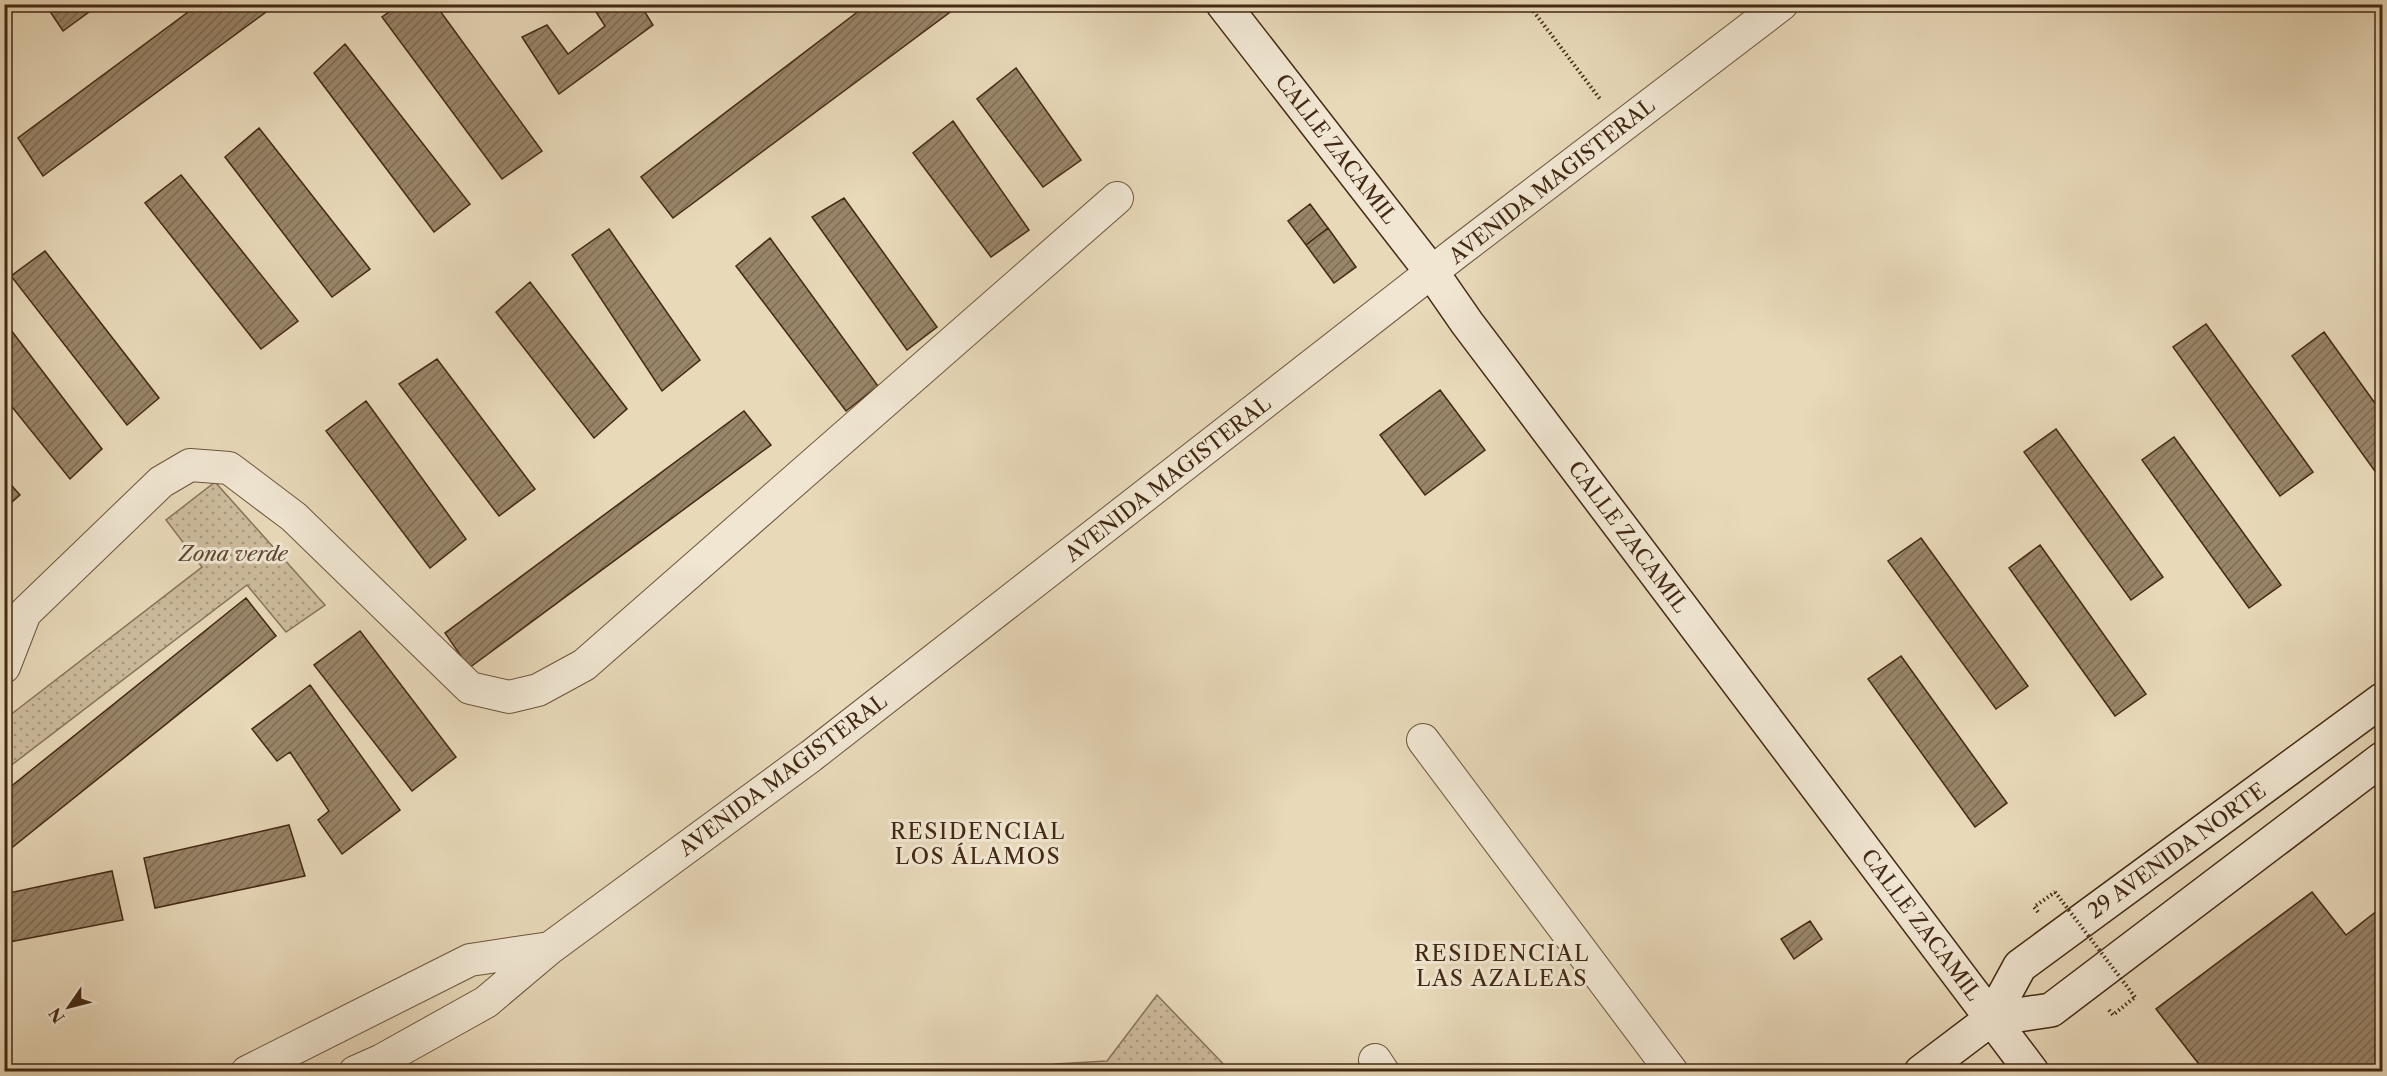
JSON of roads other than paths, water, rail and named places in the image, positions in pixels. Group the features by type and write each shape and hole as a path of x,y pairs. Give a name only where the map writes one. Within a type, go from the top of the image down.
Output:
{"street":[{"name":"CALLE ZACAMIL","path":"1223,4 1433,274 1467,323 2032,1071"},
{"name":"AVENIDA MAGISTERAL","path":"355,1071 382,1060 486,1002 550,948 811,756 1782,4"},
{"path":"4,667 25,613 162,482 190,465 229,468 294,518 470,688 509,698 538,690 584,665 1117,198"},
{"name":"29 AVENIDA NORTE","path":"1921,1071 1991,1019 2020,966 2382,700"},
{"path":"1423,741 1672,1071"},
{"name":"29 AVENIDA NORTE","path":"1991,1019 2051,1010 2382,759"},
{"name":"AVENIDA MAGISTERAL","path":"247,1071 470,960 550,948"}],"district":[{"name":"RESIDENCIAL LOS ÁLAMOS","path":"978,844"},
{"name":"RESIDENCIAL LAS AZALEAS","path":"1502,966"}],"park label":[{"name":"Zona verde","path":"233,554"}]}
